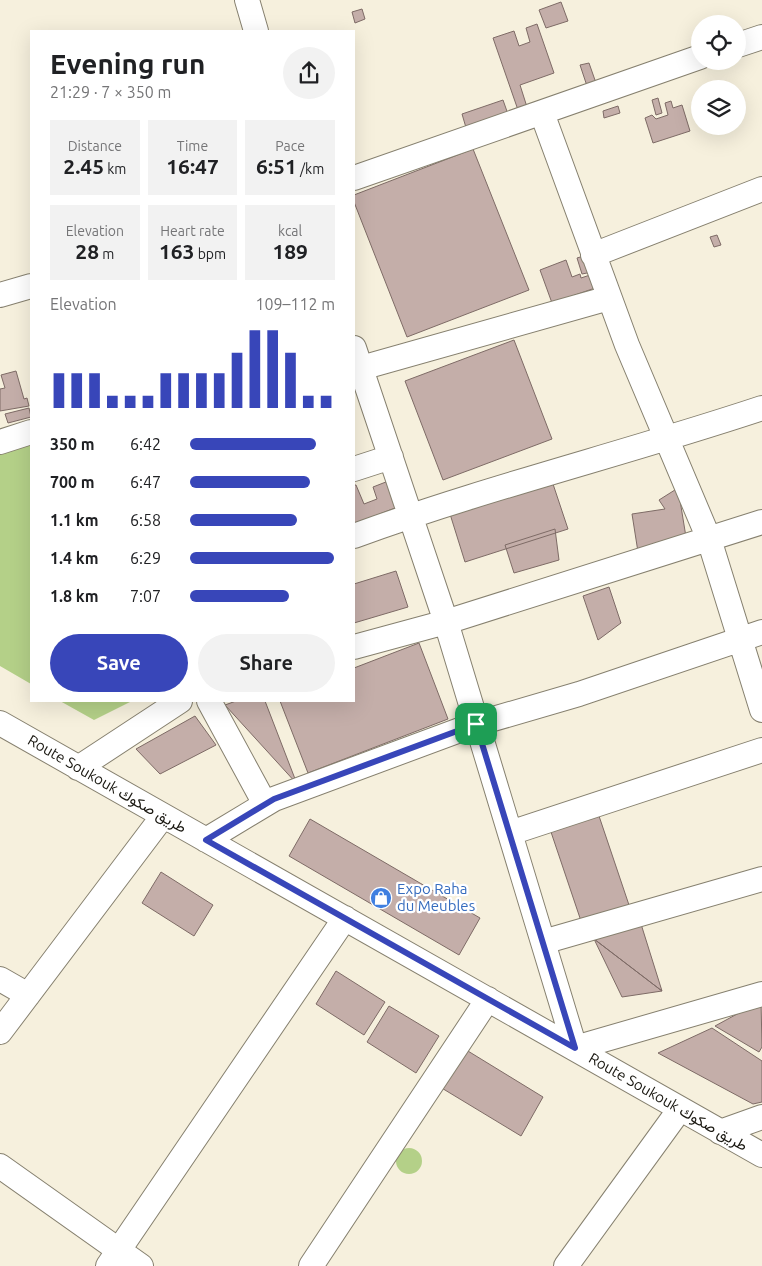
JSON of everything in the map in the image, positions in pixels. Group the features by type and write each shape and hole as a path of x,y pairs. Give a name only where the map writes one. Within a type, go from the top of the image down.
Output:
{"street":[{"path":"247,0 256,30"},
{"path":"746,42 762,37"},
{"path":"355,178 691,60"},
{"path":"542,113 593,255 665,440 751,635 762,710"},
{"path":"593,255 762,189"},
{"path":"0,295 30,286"},
{"path":"610,298 356,362 391,457 446,622 575,1048 762,994"},
{"path":"355,536 411,515 665,440 762,408"},
{"path":"0,442 30,432"},
{"path":"355,469 391,457"},
{"path":"355,647 446,622 762,522"},
{"path":"206,840 265,804 476,724 579,694 751,635"},
{"path":"78,768 178,702"},
{"path":"210,702 265,804"},
{"name":"Route Soukouk طريق صكوك","path":"0,723 762,1155"},
{"path":"510,833 762,750"},
{"path":"0,1032 163,816"},
{"path":"543,942 762,879"},
{"path":"114,1258 344,918"},
{"path":"0,979 28,995"},
{"path":"311,1266 488,999"},
{"path":"566,1266 680,1109"},
{"path":"720,1132 762,1117"},
{"path":"0,1166 114,1258 141,1266"}],"green space":[{"path":"30,436 30,683 0,666 0,447"},
{"path":"62,702 130,702 94,720"},
{"path":"409,1148 418,1152 422,1161 418,1170 409,1174 400,1170 396,1161 400,1152"}],"building":[{"path":"561,2 568,21 546,28 539,10"},
{"path":"362,9 365,19 355,23 352,12"},
{"path":"537,24 554,73 520,85 527,107 518,110 493,38 514,31 519,46 530,42 526,28"},
{"path":"589,63 596,83 587,86 580,65"},
{"path":"658,98 662,113 656,115 652,100"},
{"path":"503,100 509,117 467,131 462,114"},
{"path":"671,101 673,108 682,105 690,131 653,143 645,118 652,115 656,119 668,115 665,103"},
{"path":"618,106 620,113 604,118 603,111"},
{"path":"473,149 529,290 407,337 355,205 355,195"},
{"path":"717,235 721,245 714,247 710,237"},
{"path":"587,255 592,272 582,274 577,258"},
{"path":"566,260 572,277 580,274 581,278 593,274 598,287 552,303 540,270"},
{"path":"514,340 552,439 443,480 405,381"},
{"path":"16,371 24,399 27,398 29,406 0,411 0,389 5,388 1,375"},
{"path":"29,408 30,417 8,423 5,414"},
{"path":"391,480 400,506 355,524 355,485 364,504 377,499 373,487"},
{"path":"552,481 568,529 465,562 450,514"},
{"path":"678,488 686,537 638,552 632,514 665,509 659,500"},
{"path":"555,529 559,560 514,573 505,545"},
{"path":"396,571 408,607 355,623 355,584"},
{"path":"609,587 621,623 598,640 583,596"},
{"path":"419,643 448,719 308,773 280,702 355,702 355,668"},
{"path":"233,702 265,702 297,784 225,705"},
{"path":"195,716 216,745 160,774 136,749"},
{"path":"599,816 630,908 582,924 551,832"},
{"path":"310,819 480,918 459,955 289,856"},
{"path":"161,872 213,905 194,936 142,903"},
{"path":"641,924 662,991 594,939"},
{"path":"594,939 662,991 622,997"},
{"path":"336,971 385,1002 364,1035 316,1004"},
{"path":"761,1001 762,1047 759,1052 715,1026"},
{"path":"389,1006 439,1036 416,1073 367,1042"},
{"path":"712,1028 762,1061 762,1102 753,1104 658,1053"},
{"path":"463,1048 543,1097 521,1136 440,1087"}],"place":[{"name":"Expo Raha du Meubles","path":"381,898"}],"route":[{"path":"476,724 510,833 575,1048 206,840 274,799 476,724"}]}
